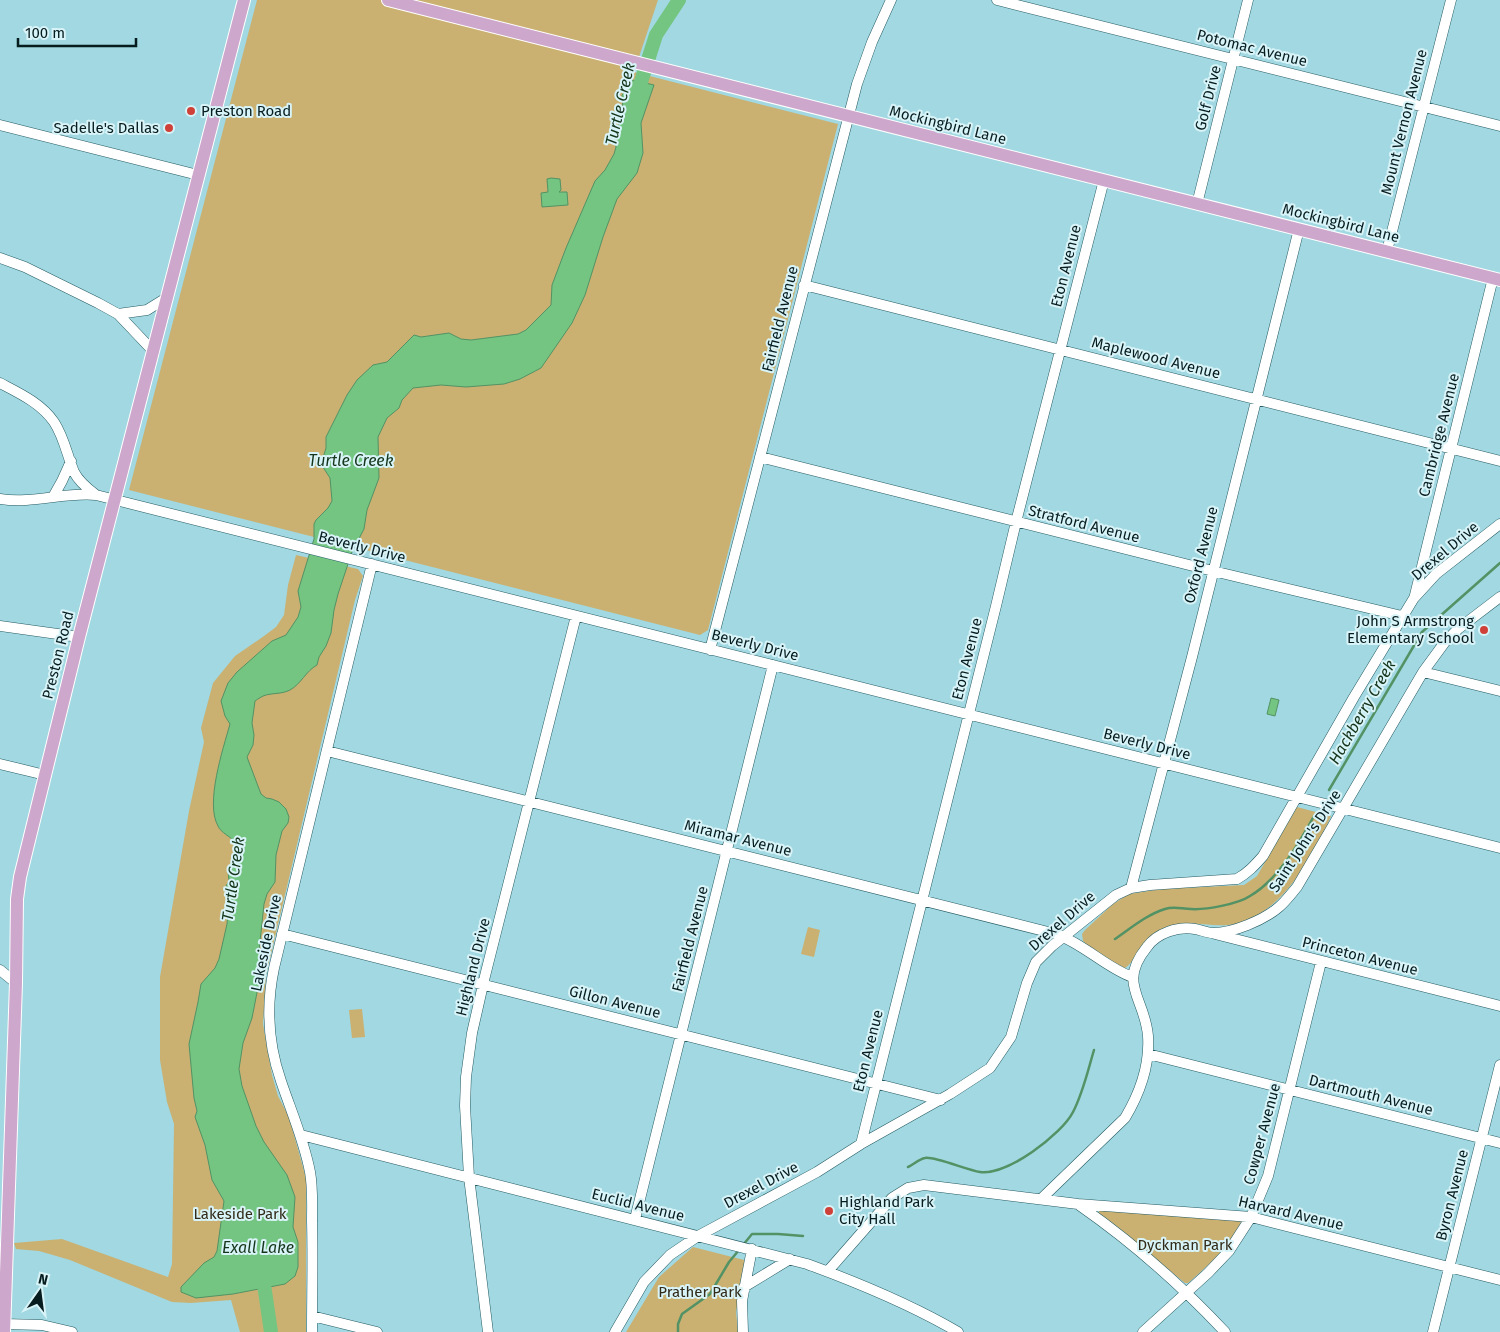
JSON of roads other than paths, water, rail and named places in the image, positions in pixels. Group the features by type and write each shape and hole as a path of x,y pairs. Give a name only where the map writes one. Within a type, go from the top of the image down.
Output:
{"main road":[{"name":"Preston Road","path":"4,1328 4,1194 16,983 17,899 20,877 79,637 244,0"},
{"name":"Mockingbird Lane","path":"388,0 1496,279"}],"street":[{"name":"Fairfield Avenue","path":"710,650 848,116 865,58 892,0"},
{"name":"Potomac Avenue","path":"998,0 1500,126"},
{"name":"Golf Drive","path":"1197,204 1248,0"},
{"name":"Mount Vernon Avenue","path":"1387,251 1451,0"},
{"path":"0,126 198,175"},
{"name":"Eton Avenue","path":"861,1144 1016,522 1104,180"},
{"name":"Oxford Avenue","path":"1131,888 1299,229"},
{"path":"0,258 65,287 118,314 154,352"},
{"name":"Cambridge Avenue","path":"1414,598 1450,448 1496,279"},
{"name":"Maplewood Avenue","path":"804,285 1500,461"},
{"path":"118,314 147,310 168,296"},
{"path":"0,383 44,410 60,433 74,472 96,494"},
{"name":"Stratford Avenue","path":"760,457 1213,571 1402,616"},
{"path":"53,498 71,461"},
{"name":"Beverly Drive","path":"0,499 29,501 77,494 96,494 1500,848"},
{"name":"Drexel Drive","path":"615,1332 644,1282 670,1255 698,1236 817,1172 861,1144 940,1100 990,1068 1011,1037 1026,982 1036,962 1052,946 1116,895 1131,888 1150,885 1221,881 1237,879 1245,875 1263,856 1414,598 1436,574 1500,524"},
{"name":"Lakeside Drive","path":"312,1332 311,1174 301,1135 280,1079 271,1038 269,1002 282,934 372,564"},
{"name":"Saint John's Drive","path":"1132,977 1141,955 1148,945 1164,934 1184,928 1212,933 1230,930 1250,924 1279,908 1297,887 1423,672 1445,642 1458,629 1500,597"},
{"name":"Highland Drive","path":"488,1332 470,1177 465,1106 466,1077 472,1033 483,984 576,616"},
{"path":"0,626 79,637"},
{"name":"Fairfield Avenue","path":"635,1220 773,665"},
{"path":"1423,672 1500,691"},
{"name":"Miramar Avenue","path":"327,750 1065,937 1122,973 1132,977"},
{"path":"0,764 45,774"},
{"name":"Princeton Avenue","path":"1212,933 1500,1006"},
{"name":"Gillon Avenue","path":"282,934 940,1100"},
{"name":"Cowper Avenue","path":"1143,1332 1186,1294 1229,1251 1252,1217 1268,1176 1321,962"},
{"path":"0,970 16,983"},
{"path":"828,1271 892,1198 908,1188 924,1185 938,1186 1041,1199 1125,1118 1142,1088 1148,1054 1146,1025 1132,977"},
{"name":"Dartmouth Avenue","path":"1148,1054 1500,1143"},
{"name":"Byron Avenue","path":"1433,1332 1500,1065"},
{"name":"Euclid Avenue","path":"301,1135 790,1259 828,1271 884,1294 936,1319 958,1332"},
{"name":"Harvard Avenue","path":"1041,1199 1078,1204 1252,1217 1500,1280"},
{"path":"1078,1204 1151,1261 1225,1332"},
{"path":"743,1332 742,1307 751,1249"},
{"path":"744,1287 790,1259"},
{"path":"312,1316 377,1332"},
{"path":"4,1328 42,1325 72,1332"}],"water":[{"name":"Exall Lake","path":"628,79 654,85 641,123 643,153 637,173 617,199 585,295 572,323 541,368 520,379 504,384 466,387 441,385 413,388 402,400 399,408 387,418 378,437 379,478 367,510 364,529 352,552 338,594 331,633 317,665 290,690 265,695 255,701 252,723 253,745 247,757 261,794 266,798 279,802 286,809 289,817 288,823 282,831 276,855 275,882 267,894 264,904 259,951 263,962 252,1018 243,1043 239,1069 242,1086 256,1126 264,1142 287,1175 295,1197 293,1227 298,1242 298,1267 295,1276 285,1284 233,1294 196,1298 181,1292 181,1287 204,1263 214,1257 217,1251 224,1201 212,1180 205,1145 195,1117 197,1111 189,1044 201,984 215,968 219,959 227,924 229,898 226,886 229,881 228,871 236,854 235,842 223,833 214,816 213,804 216,776 230,724 225,716 221,701 228,683 237,672 272,641 286,635 298,617 301,607 298,591 314,539 314,524 332,501 330,478 321,464 326,448 326,437 347,395 357,380 373,365 387,362 414,335 421,337 449,333 461,339 471,340 518,334 526,330 551,305 552,285 566,248 595,181 605,170 614,154 616,147 614,140 623,111 622,95 630,85"},
{"path":"547,179 560,179 561,190 559,192 567,192 568,205 542,207 541,193 548,192"},
{"path":"1271,698 1279,700 1275,716 1267,714"}],"waterway":[{"name":"Turtle Creek","path":"638,99 641,82 656,35 679,0"},
{"name":"Hackberry Creek","path":"1329,790 1422,632 1500,563"},
{"name":"Hackberry Creek","path":"1115,939 1145,918 1168,908 1197,909 1213,907 1238,902 1250,896 1270,881 1279,871 1295,849 1314,816"},
{"name":"Hackberry Creek","path":"908,1167 929,1158 980,1172 991,1171 1018,1161 1046,1142 1067,1121 1077,1105 1094,1050"},
{"name":"Hackberry Creek","path":"743,1245 752,1234 803,1236"},
{"name":"Hackberry Creek","path":"678,1332 678,1324 682,1314 710,1294 729,1262 739,1250"},
{"name":"Turtle Creek","path":"262,1271 271,1332"}],"place":[{"name":"Preston Road","path":"191,111"},
{"name":"Sadelle's Dallas","path":"169,128"},
{"name":"John S Armstrong Elementary School","path":"1484,630"},
{"name":"Highland Park City Hall","path":"829,1211"}],"park label":[{"name":"Lakeside Park","path":"240,1214"},
{"name":"Dyckman Park","path":"1185,1245"},
{"name":"Prather Park","path":"700,1292"}]}
